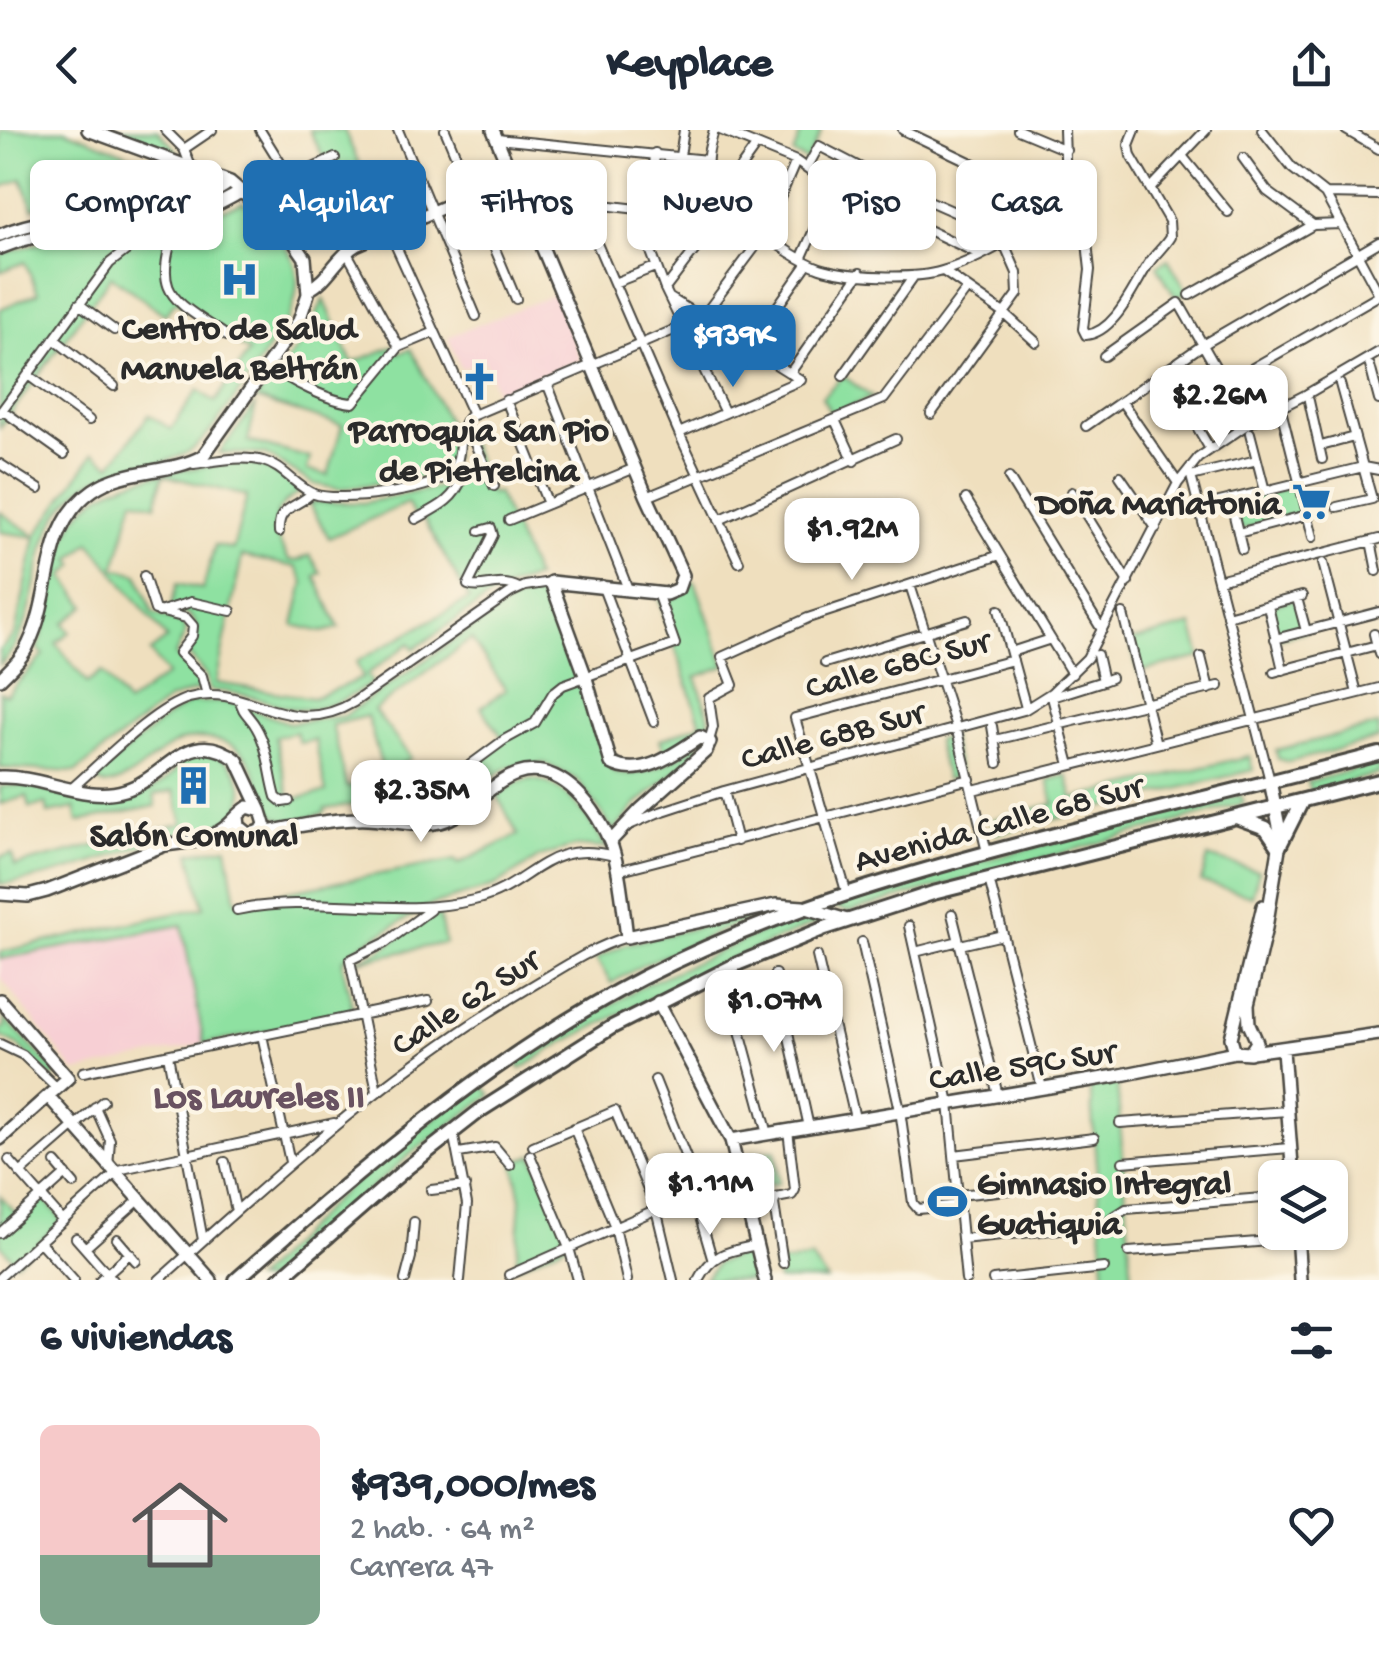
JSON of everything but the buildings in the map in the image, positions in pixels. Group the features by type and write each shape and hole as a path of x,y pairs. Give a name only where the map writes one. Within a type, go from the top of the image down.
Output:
{"main road":[{"name":"Avenida Calle 68 Sur","path":"236,1280 380,1154 497,1066 642,978 722,940 871,884 1379,754"},
{"name":"Avenida Calle 68 Sur","path":"278,1280 452,1130 524,1081 658,1002 753,957 879,909 1379,781"},
{"path":"1232,818 1261,825 1279,848 1302,800"},
{"path":"871,884 880,895 879,909"},
{"path":"497,1066 500,1078 524,1081"}],"street":[{"path":"88,130 172,160"},
{"path":"165,130 177,135 188,160"},
{"path":"184,148 212,130"},
{"path":"260,130 279,160"},
{"path":"398,130 476,316"},
{"path":"446,130 458,160"},
{"path":"680,156 684,130"},
{"path":"506,160 496,133 707,160 717,130 808,168"},
{"path":"902,130 964,160"},
{"path":"925,142 931,130"},
{"path":"1018,130 1066,150"},
{"path":"1064,130 1066,160"},
{"path":"1088,250 1090,270 1082,329 1086,335 1100,329 1128,302 1150,260 1163,248 1170,229 1151,188 1132,161 1129,145 1135,130"},
{"path":"1151,188 1206,130"},
{"path":"1227,383 1378,291 1325,194 1292,168 1262,130"},
{"path":"1346,130 1379,149"},
{"path":"746,160 756,146"},
{"path":"812,160 818,146 846,160"},
{"path":"655,153 655,160"},
{"path":"330,160 335,158"},
{"path":"1183,158 1228,212"},
{"path":"1243,158 1267,191 1314,225"},
{"path":"788,179 796,161"},
{"path":"223,179 243,191"},
{"path":"0,234 42,222 176,208 212,195 230,182"},
{"path":"1325,194 1379,194"},
{"path":"426,215 446,206"},
{"path":"1190,295 1314,225 1341,224"},
{"path":"936,233 979,254"},
{"path":"0,248 30,237"},
{"path":"1086,426 1204,344 1379,242"},
{"path":"788,249 821,268 914,276 942,271 986,250"},
{"path":"64,454 1,412 79,304 118,256 128,250"},
{"path":"170,250 166,274 168,291 176,301 227,336"},
{"path":"182,465 210,450 299,321 308,290 305,258 299,250"},
{"path":"397,250 474,414"},
{"path":"495,250 516,300"},
{"path":"72,788 164,710 188,698 207,695 240,700 288,715 310,716 339,710 519,588 550,582 657,593 678,589 683,575 543,250"},
{"path":"600,250 739,562"},
{"path":"650,250 726,413"},
{"path":"667,293 696,250"},
{"path":"0,679 30,641 55,539 68,514 98,486 126,475 182,465 258,460 282,470 312,493 344,498 440,480 455,466 460,432 474,414 702,318 752,250"},
{"path":"749,347 809,250"},
{"path":"932,414 1005,314 1020,287 1010,250"},
{"path":"308,290 326,278 346,251 400,347"},
{"path":"614,283 655,267"},
{"path":"942,271 1005,314 1036,342"},
{"path":"790,373 860,273"},
{"path":"843,376 914,276"},
{"path":"647,497 884,399 967,288"},
{"path":"667,293 802,380 679,434"},
{"path":"1104,356 1178,303 1227,383 1249,428 1265,491"},
{"path":"79,304 114,330"},
{"path":"270,366 283,376 348,404 357,401 400,347 436,332"},
{"path":"54,340 114,386"},
{"path":"1070,765 1051,695 1087,658 1178,483 1210,449 1379,352"},
{"path":"1370,366 1379,400"},
{"path":"1164,372 1210,449"},
{"path":"28,375 89,420"},
{"path":"546,383 628,589"},
{"path":"1338,508 1372,499 1340,384"},
{"path":"0,396 14,394"},
{"path":"506,400 548,504"},
{"path":"1309,401 1322,459"},
{"path":"1122,402 1178,483"},
{"path":"1282,414 1313,538"},
{"path":"835,420 854,460"},
{"path":"465,422 494,486"},
{"path":"1321,446 1354,437"},
{"path":"720,520 896,438"},
{"path":"1218,456 1220,469"},
{"path":"1252,1052 1257,1042 1248,1005 1266,928 1280,827 1190,476 1257,460"},
{"path":"0,464 39,489"},
{"path":"416,519 453,496 462,478 455,466"},
{"path":"1198,507 1363,467 1379,470"},
{"path":"509,520 635,468"},
{"path":"1120,476 1156,528"},
{"path":"1009,478 1102,630"},
{"path":"1072,492 1128,582"},
{"path":"278,532 284,511 312,493"},
{"path":"966,499 1072,674"},
{"path":"1230,499 1242,548"},
{"path":"1238,532 1308,516"},
{"path":"480,530 493,530 468,585 474,588 502,582 519,588"},
{"path":"1218,580 1375,540 1377,571"},
{"path":"709,741 713,727 708,698 733,685 722,657 808,618 1000,554"},
{"path":"1323,564 1357,693"},
{"path":"144,576 153,607 186,618 193,626 192,636 179,653 202,676 207,695"},
{"path":"550,582 585,675"},
{"path":"602,585 654,722"},
{"path":"910,585 956,727 987,852"},
{"path":"470,765 535,723 553,693 585,675 674,644 657,593"},
{"path":"1227,616 1300,597 1306,631"},
{"path":"159,612 190,602 230,611"},
{"path":"1268,606 1278,671 1378,649 1374,634"},
{"path":"999,610 1026,708"},
{"path":"1276,639 1379,612"},
{"path":"1123,614 1156,744"},
{"path":"825,662 968,620"},
{"name":"Calle 68C Sur","path":"811,767 796,718 942,680 1051,639"},
{"name":"Calle 68B Sur","path":"626,826 724,791 1026,708 1051,695 1107,679 1097,655"},
{"path":"995,740 1214,687 1201,657"},
{"name":"Calle 68B Sur","path":"585,675 614,766 626,769 657,763 704,736 709,741 708,750 641,808 610,842"},
{"path":"973,790 1379,688"},
{"path":"240,700 242,710 252,720 265,746 276,797 282,802 289,800"},
{"path":"992,726 998,763"},
{"path":"0,777 30,778 114,793 142,783 182,752 204,748 237,760 272,824 295,827"},
{"path":"811,767 846,892"},
{"path":"0,894 37,894 153,849 201,838 354,818 416,824 441,822 461,813 512,776 526,772 554,775 594,815 614,856 627,937"},
{"path":"247,778 241,830 253,834 264,828 263,813"},
{"path":"618,871 970,779"},
{"path":"724,791 737,841"},
{"path":"201,838 226,828 253,807 263,813"},
{"path":"237,910 308,902 432,908 494,895 544,861 577,851 614,856"},
{"path":"989,879 1042,1088"},
{"path":"1270,888 1256,924 1231,1038 1235,1052 1245,1055 1379,1034"},
{"name":"Calle 62 Sur","path":"159,1280 290,1162 377,1091 496,1007 590,952 627,937 764,906 803,908 847,920"},
{"path":"377,1091 349,963 352,957 377,948 432,908"},
{"path":"952,914 998,1095"},
{"path":"909,926 949,1103 966,1280"},
{"path":"915,952 1003,934"},
{"path":"862,942 900,1110 912,1203 918,1209 1097,1181"},
{"path":"817,956 855,1118"},
{"path":"775,974 809,1126"},
{"path":"730,994 768,1134"},
{"path":"0,1000 68,1078 0,1139"},
{"path":"83,1072 428,1001"},
{"path":"658,1002 732,1140 765,1280"},
{"path":"1231,1038 1240,1028 1251,1030 1269,1037 1283,1050 1291,1160"},
{"path":"262,1036 290,1162"},
{"name":"Calle 59C Sur","path":"1203,1060 1231,1038"},
{"path":"0,1044 23,1055 111,1171 211,1280"},
{"name":"Calle 59C Sur","path":"732,1140 1235,1052"},
{"path":"168,1055 204,1240"},
{"path":"655,1080 699,1190"},
{"path":"20,1173 99,1104 110,1140 111,1171"},
{"path":"578,1280 531,1151 615,1111 656,1209 673,1280"},
{"path":"1120,1122 1288,1111"},
{"path":"0,1277 63,1221 111,1171 338,1122"},
{"path":"574,1128 616,1227 627,1280"},
{"path":"452,1130 465,1186 467,1232 460,1280"},
{"path":"783,1262 774,1204 776,1198 795,1190 788,1130"},
{"path":"954,1154 1094,1138"},
{"path":"459,1152 495,1147 510,1165"},
{"path":"1122,1162 1290,1148"},
{"path":"9,1160 63,1221"},
{"path":"225,1162 236,1211"},
{"path":"56,1163 74,1184"},
{"path":"509,1275 740,1172"},
{"path":"0,1233 66,1174"},
{"path":"431,1190 465,1186"},
{"path":"962,1239 1100,1224 1126,1209 1258,1198"},
{"path":"84,1248 138,1201"},
{"path":"696,1204 712,1258"},
{"path":"405,1280 412,1257 414,1222"},
{"path":"76,1238 107,1278 133,1257 118,1239"},
{"path":"1130,1252 1258,1240"},
{"path":"40,1242 74,1280"},
{"path":"698,1280 712,1258 725,1251 757,1246"},
{"path":"1298,1250 1300,1280"},
{"path":"992,1280 1104,1268"}],"shaded area":[{"path":"555,294 581,360 497,393 484,360 461,369 448,337"},
{"path":"182,925 204,1044 75,1072 0,977 0,959"}],"green space":[{"path":"0,130 65,130 144,160 30,160 30,200 22,179 0,188"},
{"path":"109,130 157,130 182,156 117,133"},
{"path":"309,130 344,130 357,160 325,160"},
{"path":"802,130 822,130 807,161 793,154"},
{"path":"243,202 243,250 290,253 297,282 288,319 199,444 171,459 94,480 65,505 45,543 24,627 0,665 0,650 15,634 36,537 0,532 0,512 36,536 94,453 111,465 149,415 171,429 198,390 215,402 249,352 176,301 165,315 111,276 0,428 0,309 38,293 25,262 0,272 0,255 30,246 30,250 223,250 223,210"},
{"path":"1168,259 1187,291 1176,298 1157,266"},
{"path":"324,299 352,363 394,346 399,353 411,349 455,435 452,459 436,475 339,489 314,484 265,454 219,453 256,404 248,441 310,458 307,470 328,475 342,425 256,399 303,341"},
{"path":"843,376 872,397 832,415 822,397"},
{"path":"467,436 491,494 497,492 536,578 489,598 414,649 410,643 367,674 372,683 323,707 290,708 209,690 206,676 186,651 196,637 196,624 189,615 170,610 177,584 203,589 215,545 233,549 247,496 163,475 156,505 134,499 115,568 138,574 153,613 183,624 186,632 175,655 198,677 200,689 168,700 76,772 0,768 0,692 6,695 44,655 38,649 64,545 77,517 98,497 143,478 230,464 267,468 300,492 277,514 278,540 289,560 310,555 321,573 315,576 339,628 322,632 294,625 304,582 296,567 242,556 216,683 313,698 363,678 356,662 469,599 422,516 416,519 407,503 329,538 308,502 363,503 445,486 461,471","holes":["90,542 167,639 150,652 167,675 127,704 102,672 87,683 56,643 70,632 64,623 86,606 64,576 75,565 71,559"]},
{"path":"1298,485 1305,514 1240,530 1233,500"},
{"path":"690,579 696,584 725,666 696,677 709,716 708,731 691,736 666,755 660,740 701,724 659,599 679,595"},
{"path":"547,589 598,740 613,771 646,771 701,744 700,750 636,805 614,831 578,780 544,763 508,767 440,811 394,812 392,807 351,805 290,820 270,810 249,760 223,741 199,738 173,744 118,782 105,785 96,781 97,775 169,715 192,702 230,702 289,723 344,716 514,599","holes":["471,639 506,690 481,707 504,740 470,765 476,774 443,799 437,792 416,806 389,773 411,758 374,710","367,716 388,788 367,792 364,784 347,787 332,725","296,732 299,743 315,740 326,792 290,800 275,737"]},
{"path":"1297,598 1306,631 1275,639 1268,606"},
{"path":"1192,625 1201,657 1138,672 1130,641"},
{"path":"1379,725 1379,739 1289,762 1278,759 1276,750"},
{"path":"950,736 960,776 946,779 936,740"},
{"path":"204,753 225,760 239,778 242,802 231,820 71,869 0,884 0,857 12,854 15,866 183,823 174,791 154,795 156,806 78,822 75,808 48,813 46,803 30,808 27,796 0,804 0,787 29,787 87,801 116,801 156,787 186,759"},
{"path":"1249,756 1253,770 995,834 991,820 1054,804 1048,780 1067,775 1073,799"},
{"path":"1379,763 1379,774 1310,791 1307,782"},
{"path":"532,779 567,795 607,848 577,846 540,857 495,886 431,905 354,949 343,960 343,967 354,1014 204,1044 182,925 0,959 0,952 204,907 190,853 227,847 236,901 455,860 458,864 518,835 497,795 518,782"},
{"path":"1241,795 1244,803 848,912 828,905 913,878"},
{"path":"1208,857 1259,871 1252,896 1201,882"},
{"path":"764,912 611,983 596,959 626,944"},
{"path":"439,914 445,943 353,962 381,950 412,927"},
{"path":"803,914 825,920 723,962 555,1047 521,1069 515,1061 646,984"},
{"path":"4,1018 57,1073 52,1078 18,1045 0,1036"},
{"path":"1117,1082 1132,1280 1105,1280 1090,1086"},
{"path":"481,1083 491,1095 413,1152 268,1280 254,1280 357,1179"},
{"path":"775,1150 779,1183 757,1186 752,1153"},
{"path":"533,1155 571,1242 516,1267 521,1199 514,1163"},
{"path":"0,1196 18,1216 41,1196 63,1221 16,1263 0,1244"},
{"path":"750,1251 756,1280 704,1280 717,1263"},
{"path":"811,1258 827,1280 778,1280 774,1264"}],"place":[{"name":"Centro de Salud Manuela Beltrán","path":"239,279"},
{"name":"Parroquia San Pio de Pietrelcina","path":"479,381"},
{"name":"Doña Mariatonia","path":"1311,501"},
{"name":"Salón Comunal","path":"194,786"},
{"name":"Gimnasio Integral Guatiquia","path":"947,1201"}],"district":[{"name":"Los Laureles II","path":"259,1093"}]}
